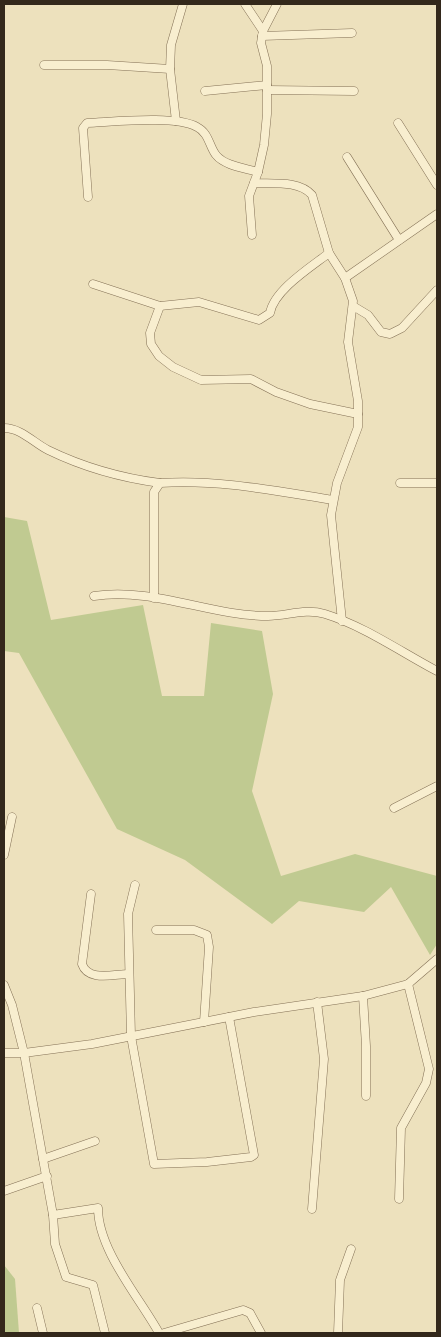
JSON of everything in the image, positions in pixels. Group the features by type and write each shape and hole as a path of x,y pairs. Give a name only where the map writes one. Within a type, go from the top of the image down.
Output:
{"street":[{"path":"176,121 170,69 171,46 183,4"},
{"path":"245,4 262,33"},
{"path":"252,236 249,196 258,172 264,145 267,87 267,66 262,49 262,33 277,4"},
{"path":"262,33 352,32"},
{"path":"44,65 106,65 170,69"},
{"path":"206,92 267,87 354,91"},
{"path":"88,197 84,125 87,122 176,121 195,126 202,131 217,156 222,160 258,172"},
{"path":"398,123 437,185"},
{"path":"347,157 399,240"},
{"path":"254,183 296,185 308,190 312,194 329,253 352,295 353,306 348,342 358,401 357,432 332,500 331,515 342,621"},
{"path":"344,278 437,214"},
{"path":"93,284 160,306 199,302 255,320 263,319 270,313 271,305 286,287 329,253"},
{"path":"353,306 368,315 381,332 390,334 402,328 437,290"},
{"path":"160,306 150,333 151,344 159,356 173,367 201,380 251,379 276,392 310,404 358,414"},
{"path":"4,428 12,428 47,450 78,463 128,479 160,483 241,485 332,500"},
{"path":"154,598 154,492 160,483"},
{"path":"400,483 437,483"},
{"path":"94,596 115,595 154,598 218,612 246,615 270,616 316,612 342,621 437,671"},
{"path":"394,808 437,786"},
{"path":"4,855 12,817"},
{"path":"135,885 128,914 131,1036 154,1164 251,1158 254,1154 228,1017"},
{"path":"91,894 82,964 84,970 91,975 129,974"},
{"path":"156,930 194,930 207,935 209,947 204,1022"},
{"path":"4,1054 24,1053 131,1036 228,1017 363,996 408,984 437,959"},
{"path":"399,1198 401,1128 426,1083 429,1069 408,984"},
{"path":"4,985 12,1005 24,1053 26,1076 47,1176 55,1244 66,1277 93,1285 105,1333"},
{"path":"363,996 366,1096"},
{"path":"312,1209 324,1059 317,1002"},
{"path":"43,1159 95,1141"},
{"path":"4,1191 47,1176"},
{"path":"53,1215 98,1208 100,1226 123,1276 159,1333"},
{"path":"338,1333 340,1280 351,1249"},
{"path":"38,1308 43,1333"},
{"path":"164,1333 243,1310 250,1314 261,1333"}],"green space":[{"path":"4,517 27,521 51,620 143,605 162,696 204,696 211,623 262,631 273,694 252,791 281,876 355,854 437,876 437,944 430,955 391,887 364,912 299,901 272,924 185,860 117,829 19,653 4,651"},
{"path":"4,1265 15,1279 19,1333 4,1333"}]}
